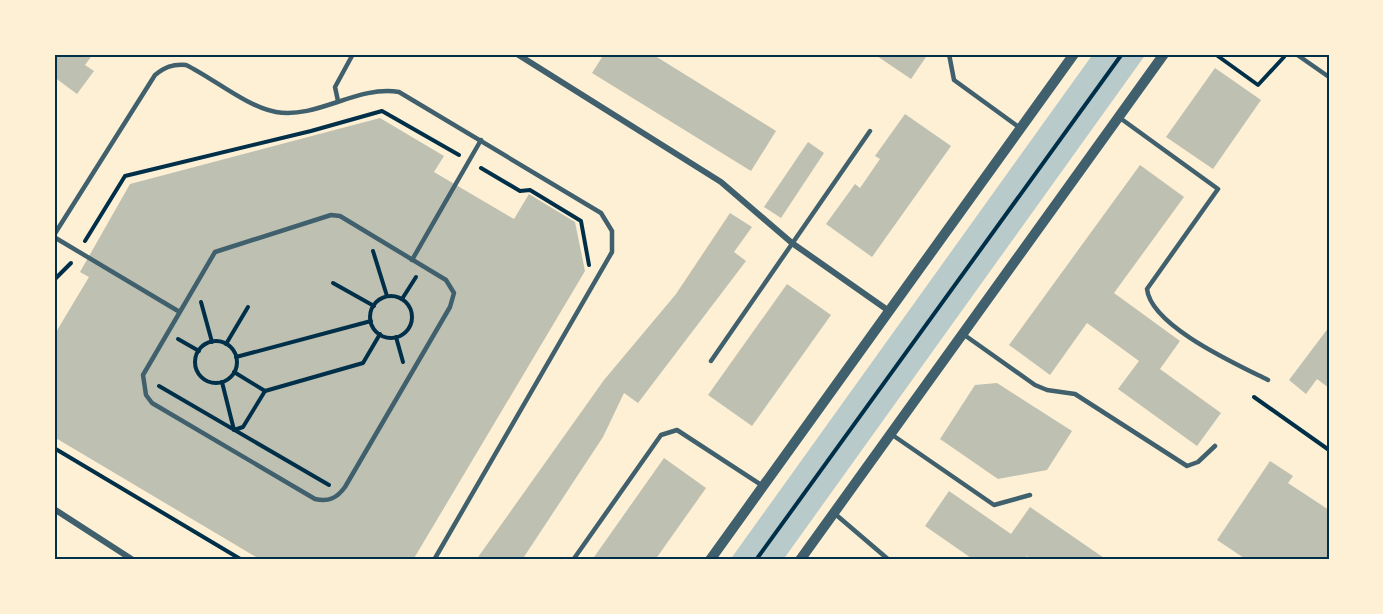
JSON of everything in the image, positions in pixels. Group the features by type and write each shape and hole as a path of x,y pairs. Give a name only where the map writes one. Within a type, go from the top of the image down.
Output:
{"street":[{"path":"517,54 722,182 792,243 889,311"},
{"path":"710,560 1074,54"},
{"path":"800,560 1164,54"},
{"path":"54,509 133,560"}],"lane":[{"path":"338,101 335,87 353,54"},
{"path":"949,54 954,80 1020,129"},
{"path":"1296,54 1329,77"},
{"path":"178,311 54,236 155,75 165,67 186,65 257,105 277,112 298,111 372,91 399,92 601,213 612,231 614,241 612,252 434,560"},
{"path":"1118,117 1218,189 1148,289 1149,300 1155,309 1204,348 1268,380"},
{"path":"711,361 870,131"},
{"path":"412,260 481,140"},
{"path":"322,216 340,216 450,284 454,300 345,486 332,500 315,499 152,404 146,395 143,375 178,311 215,252 322,216"},
{"path":"963,334 1035,385 1047,390 1075,393 1187,466 1197,462 1215,446"},
{"path":"573,560 661,435 677,430 763,486"},
{"path":"891,434 994,505 1030,495"},
{"path":"834,513 889,560"}],"path":[{"path":"756,560 1122,54"},
{"path":"1215,54 1258,85 1286,54"},
{"path":"54,280 68,268 125,176 311,131 382,111 520,191 530,190 581,221 590,274"},
{"path":"379,249 371,244 387,296"},
{"path":"402,299 419,272"},
{"path":"333,283 374,306"},
{"path":"387,296 402,299 412,312 409,328 396,337 380,334 371,321 374,306 387,296"},
{"path":"200,299 212,342"},
{"path":"226,344 249,307"},
{"path":"236,357 371,321"},
{"path":"170,334 199,351"},
{"path":"234,430 243,427 265,390 363,363 380,334"},
{"path":"396,337 406,373"},
{"path":"212,342 226,344 236,357 234,372 222,382 213,383 200,375 195,360 199,351 212,342"},
{"path":"234,372 265,390"},
{"path":"222,382 234,430"},
{"path":"154,383 333,486"},
{"path":"1254,397 1329,450"},
{"path":"54,448 242,560"}],"shaded area":[{"path":"1093,54 1146,54 783,560 730,560"}],"building":[{"path":"54,54 93,54 85,65 94,71 77,94 54,77"},
{"path":"604,54 652,54 776,131 751,171 592,73"},
{"path":"874,54 928,54 911,79"},
{"path":"1215,68 1261,100 1213,169 1166,137"},
{"path":"905,114 951,146 872,257 826,224 855,184 860,188 880,159 875,156"},
{"path":"380,118 444,156 434,172 514,219 529,194 575,222 585,271 413,560 261,560 54,437 54,331 56,332 89,277 80,272 130,184"},
{"path":"808,142 824,153 781,218 764,207"},
{"path":"1140,165 1184,197 1114,293 1180,341 1160,369 1221,413 1197,446 1118,389 1139,361 1087,323 1050,375 1009,345"},
{"path":"730,213 752,227 734,252 746,261 638,403 624,393 603,437 522,560 476,560 604,380 676,294"},
{"path":"787,284 831,315 752,426 708,395"},
{"path":"1329,327 1329,388 1317,379 1306,394 1289,380"},
{"path":"997,383 1072,431 1047,470 998,479 940,439 975,385"},
{"path":"664,458 706,488 655,560 592,560"},
{"path":"1270,461 1293,476 1288,483 1329,510 1329,560 1247,560 1217,540"},
{"path":"949,491 1011,534 1030,507 1107,560 1032,560 1027,556 1024,560 974,560 925,526"}]}
